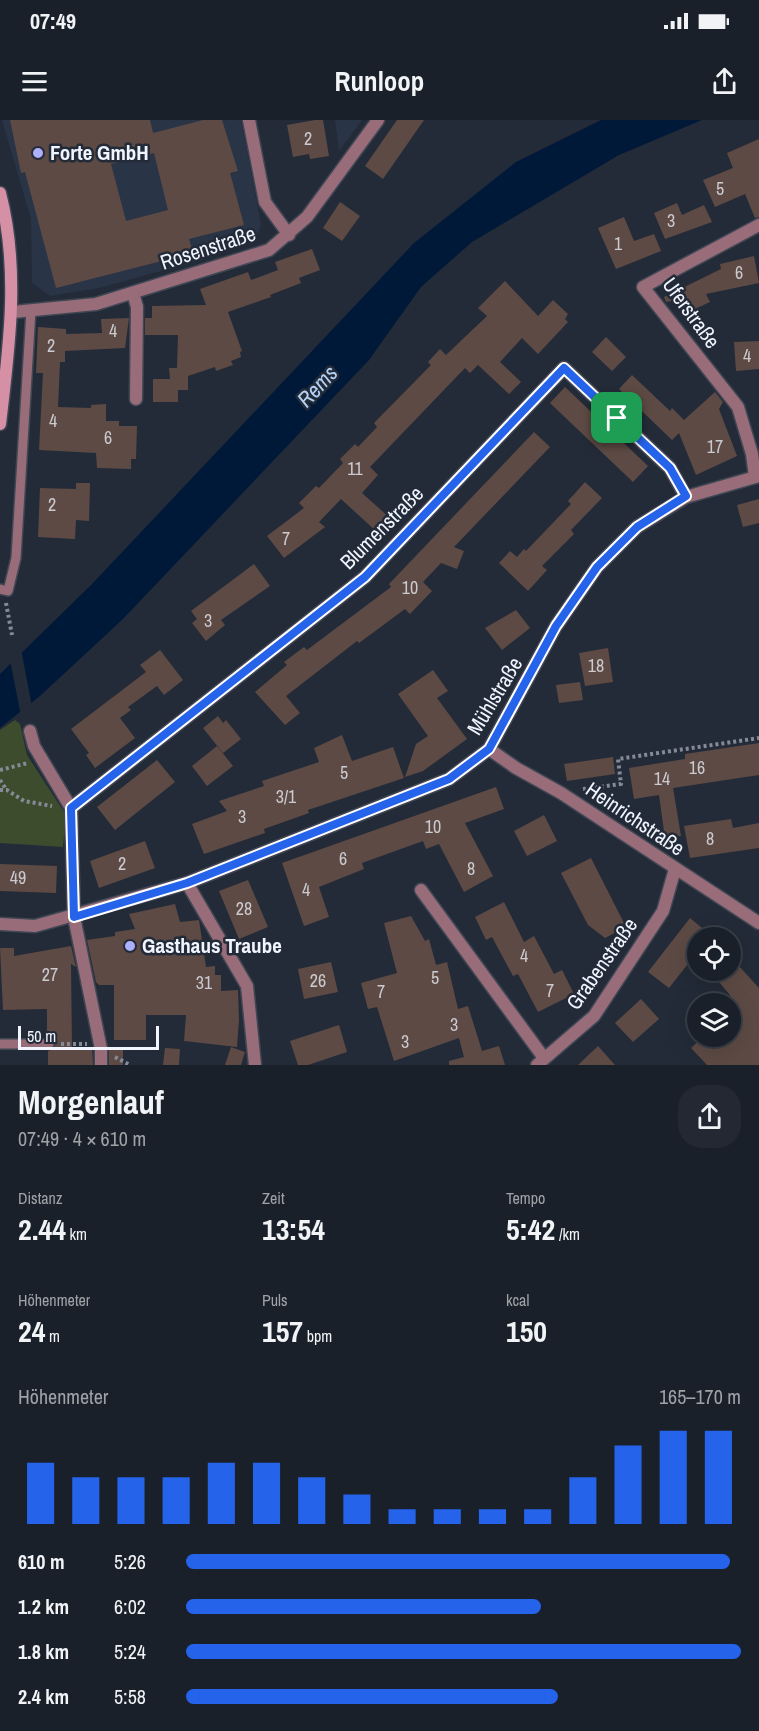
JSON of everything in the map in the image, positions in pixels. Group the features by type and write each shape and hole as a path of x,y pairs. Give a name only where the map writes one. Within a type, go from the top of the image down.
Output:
{"main road":[{"path":"0,197 8,245 13,312 0,424"}],"street":[{"path":"249,120 265,202 289,235"},
{"name":"Rosenstraße","path":"13,312 96,304 269,250 307,217 378,120"},
{"name":"Uferstraße","path":"757,477 738,407 643,287 759,225"},
{"path":"133,292 136,307 136,399"},
{"name":"Blumenstraße","path":"71,808 365,577 564,368 670,468 686,496"},
{"name":"Mühlstraße","path":"0,924 35,926 74,917 187,883 449,779 489,749 556,626 597,567 637,527 686,496 757,477"},
{"path":"30,731 34,746 71,808 74,917 101,1049 101,1065"},
{"name":"Heinrichstraße","path":"489,749 516,768 561,792 759,923"},
{"name":"Grabenstraße","path":"541,1061 594,1016 663,910 675,869"},
{"path":"187,883 247,986 255,1065"},
{"path":"421,890 541,1061"}],"lane":[{"path":"4,590 16,558 31,310"},
{"path":"0,1044 49,1044"}],"path":[{"path":"4,590 12,635"},
{"path":"561,792 621,784 618,759 759,738"},
{"path":"0,770 41,759"},
{"path":"0,780 7,790 24,801 71,808"},
{"path":"0,790 7,790"},
{"path":"49,1044 92,1044 101,1049"}],"shaded area":[{"path":"2,120 241,120 261,225 258,233 252,240 201,260 99,288 50,296 32,283 31,219"},
{"path":"335,120 362,120 339,151"}],"green space":[{"path":"15,720 20,724 27,755 66,815 63,847 0,843 0,730"}],"water":[{"name":"Rems","path":"601,120 702,120 619,155 472,242 421,287 369,360 123,619 40,696 0,728 0,674 92,584 414,243 516,162"}],"pier":[{"path":"21,649 32,707 21,716 10,660"}],"building":[{"path":"10,120 150,120 153,133 203,120 222,120 238,171 230,173 244,225 189,239 193,253 56,288 25,172 21,173","holes":["154,153 168,210 126,221 111,164"]},
{"path":"323,120 329,156 310,159 309,154 293,157 287,125"},
{"path":"397,120 424,120 383,179 365,166"},
{"path":"759,139 759,217 755,218 745,194 715,207 703,180 733,168 727,153"},
{"path":"340,202 360,216 342,241 323,228"},
{"path":"677,203 682,215 704,205 712,222 665,239 654,213"},
{"path":"624,217 634,241 654,234 661,251 616,269 598,228"},
{"path":"312,249 320,270 299,278 301,283 270,295 271,297 228,312 242,351 240,352 241,357 231,361 233,365 216,371 215,367 188,376 188,390 178,390 178,402 153,402 153,379 170,379 169,368 177,368 178,335 145,335 145,318 152,318 152,306 206,305 200,289 248,272 251,280 278,270 275,262"},
{"path":"754,256 759,283 706,294 710,302 684,314 677,300 666,302 664,297 721,269 720,264"},
{"path":"505,281 538,316 553,300 568,314 565,319 568,322 538,354 522,338 500,362 521,382 509,394 478,365 470,373 465,368 370,467 378,475 362,493 391,519 378,533 341,499 319,522 325,527 284,558 267,536 304,508 299,503 316,486 319,488 343,463 340,459 355,444 358,447 377,427 374,423 431,365 428,362 440,349 446,355 487,316 478,308"},
{"path":"129,318 125,348 65,351 65,362 60,362 58,407 91,408 91,405 106,404 106,421 119,421 119,426 137,426 136,459 131,459 131,469 97,468 96,453 39,450 43,373 36,373 38,327 66,329 66,334 102,333 101,319"},
{"path":"606,337 626,357 612,371 592,352"},
{"path":"759,341 759,369 736,371 734,342"},
{"path":"632,375 670,411 672,408 684,420 715,392 723,402 719,409 737,456 696,475 679,433 672,440 619,389"},
{"path":"565,387 648,466 633,482 550,403"},
{"path":"534,432 550,447 454,547 464,551 457,569 441,563 423,582 432,591 410,614 405,609 359,643 357,641 286,696 300,713 285,725 255,692 287,665 284,662 304,647 307,650 391,587 389,584"},
{"path":"585,482 602,498 571,530 574,534 542,566 547,570 528,591 499,563 510,551 517,557 524,549 526,551 571,504 568,501"},
{"path":"76,483 90,483 89,521 76,520 75,539 38,537 40,488 76,489"},
{"path":"759,499 759,523 743,527 737,505"},
{"path":"254,564 270,586 221,620 225,625 206,641 192,623 197,619 191,611"},
{"path":"516,610 530,628 502,650 485,628"},
{"path":"608,648 613,682 585,686 579,653"},
{"path":"160,650 183,680 164,695 157,686 128,707 131,710 120,718 135,738 95,768 86,755 89,753 71,729 146,672 140,665"},
{"path":"433,670 448,691 437,698 467,739 423,771 405,777 416,744 428,736 398,694"},
{"path":"580,682 583,700 559,703 556,685"},
{"path":"218,716 223,723 226,720 241,739 223,753 203,728"},
{"path":"342,735 352,761 393,747 404,778 308,810 309,813 264,829 265,833 204,854 192,824 227,811 219,801 264,786 262,781 319,762 314,748"},
{"path":"759,743 759,775 673,788 681,836 665,838 659,795 634,799 629,768 685,759 685,754"},
{"path":"217,746 233,766 207,786 192,766"},
{"path":"613,757 615,774 567,781 564,764"},
{"path":"157,760 175,782 115,830 97,807"},
{"path":"496,787 504,809 465,823 493,876 464,892 439,844 426,849 423,841 362,863 364,869 319,887 329,917 304,926 282,863"},
{"path":"544,815 557,841 527,856 514,831"},
{"path":"731,819 733,828 759,823 759,848 690,858 684,826"},
{"path":"145,841 155,868 99,888 90,861"},
{"path":"591,858 626,927 605,938 588,925 561,873"},
{"path":"0,864 57,866 56,893 0,891"},
{"path":"248,880 268,927 239,939 219,891"},
{"path":"504,902 524,942 534,936 554,974 562,970 574,994 538,1012 518,974 513,976 492,937 486,940 475,917"},
{"path":"175,904 180,922 199,920 206,967 215,966 215,975 221,975 221,991 238,990 237,1047 184,1041 186,1015 146,1015 146,1040 114,1040 114,985 99,985 96,982 87,940 115,936 115,932 135,929 129,914"},
{"path":"411,916 425,941 429,939 436,965 447,962 458,1009 468,1006 482,1051 499,1046 505,1065 449,1065 449,1061 464,1057 459,1038 394,1061 377,1007 368,1009 361,983 397,973 384,923"},
{"path":"690,918 701,927 687,927 687,965 669,988 648,972"},
{"path":"71,946 76,967 71,964 72,1047 92,1047 93,1065 48,1065 48,1051 53,1049 56,1043 47,1037 47,1009 3,1010 0,948 14,948 14,956"},
{"path":"331,962 338,992 304,999 298,969"},
{"path":"741,968 759,988 759,1065 707,1065 691,1048 741,1047 741,993 728,993 719,982 741,981"},
{"path":"641,999 659,1019 633,1042 615,1023"},
{"path":"339,1025 347,1052 308,1065 298,1065 290,1041"},
{"path":"598,1046 615,1065 578,1065"},
{"path":"109,1047 123,1047 123,1065 109,1065"},
{"path":"231,1047 245,1052 241,1065 225,1065"},
{"path":"165,1048 180,1049 179,1065 163,1065"}],"place":[{"name":"Forte GmbH","path":"38,153"},
{"name":"Gasthaus Traube","path":"130,946"}],"route":[{"path":"564,368 617,418 670,468 686,496 637,527 597,567 556,626 489,749 449,779 332,828 187,883 74,917 71,808 365,577 564,368"}]}
